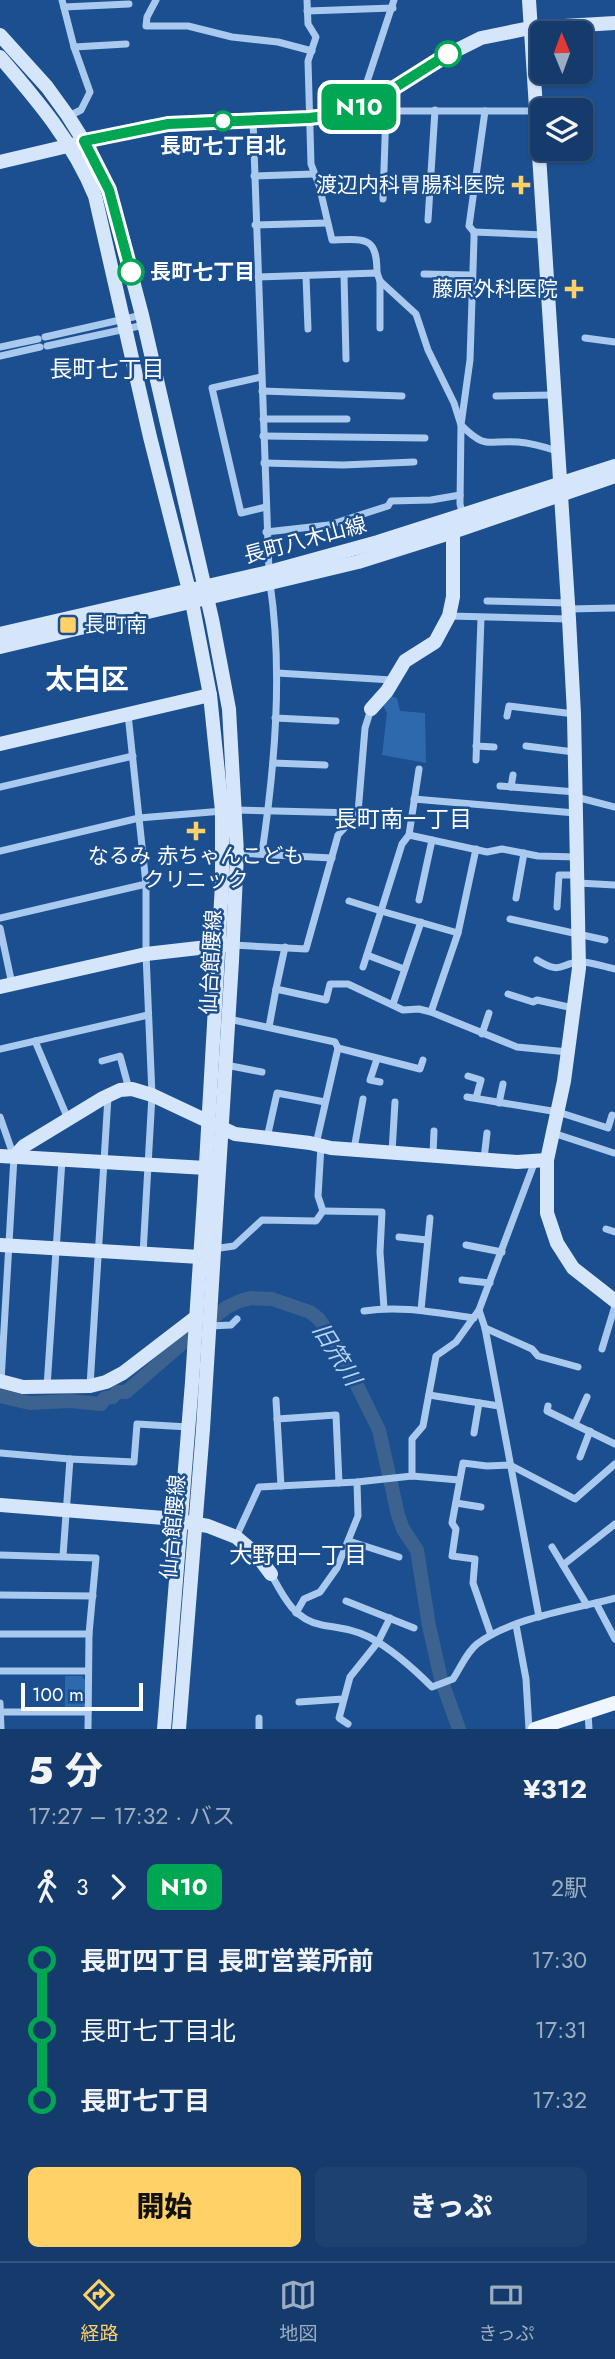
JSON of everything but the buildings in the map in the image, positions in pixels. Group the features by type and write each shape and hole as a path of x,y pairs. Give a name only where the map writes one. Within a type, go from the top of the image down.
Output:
{"main road":[{"path":"535,1729 615,1703"}],"street":[{"path":"156,0 146,26 188,26 232,37 278,42 312,51"},
{"path":"307,0 309,23 316,37 308,61 311,164 332,240 363,240 373,246 377,253 380,328"},
{"path":"0,162 158,125 334,115 369,103 468,44 494,33 530,28 528,0"},
{"path":"68,117 81,110 90,92 74,47 63,3 129,4"},
{"path":"307,11 393,4 362,97 377,108 530,111"},
{"path":"593,24 615,23"},
{"name":"仙台館腰線","path":"0,34 47,87 68,117 84,141 109,190 143,320 206,592 229,709 229,811 222,884 229,1019 226,1065 206,1168 200,1257 202,1325 188,1521 179,1729"},
{"path":"74,47 126,44"},
{"name":"仙台館腰線","path":"0,57 36,99 69,145 95,196 190,596 237,853 226,945 215,1124 215,1248 211,1305 194,1346 188,1427 188,1521 164,1729"},
{"path":"383,198 386,110"},
{"path":"428,220 435,110"},
{"path":"463,517 460,495 461,425 470,360 474,232 469,226 485,111"},
{"path":"253,120 266,532 277,673 273,763 262,853"},
{"path":"412,1476 412,1440 423,1426 436,1356 456,1342 479,1310 553,1132 569,1052 579,962 575,714 539,161"},
{"path":"254,176 314,174"},
{"path":"255,225 327,223"},
{"path":"474,232 544,234"},
{"path":"424,274 471,275"},
{"path":"344,275 346,359"},
{"path":"306,276 308,329"},
{"path":"258,277 379,277 416,314 428,350 454,403 461,425 484,443 518,442 558,451"},
{"path":"0,347 42,342 143,320"},
{"path":"585,338 615,342"},
{"path":"0,356 42,342"},
{"path":"261,377 212,388 242,513 266,508"},
{"path":"262,391 402,396"},
{"path":"496,396 554,395"},
{"path":"263,419 347,419"},
{"path":"264,436 425,438"},
{"path":"264,463 343,465 414,462"},
{"name":"長町八木山線","path":"389,546 463,517 560,489 615,466"},
{"path":"0,647 190,596 453,532 560,489 615,476"},
{"path":"266,532 329,525 388,506 391,500 431,500 460,495"},
{"path":"0,928 6,985 146,954 226,945 306,949 338,835 358,813 365,728 371,709 409,658 423,652 435,642 449,616 453,597 453,532"},
{"path":"0,634 190,596"},
{"path":"487,601 569,610"},
{"path":"449,616 481,618 615,608"},
{"path":"475,760 481,618"},
{"path":"277,673 394,681"},
{"path":"0,744 209,695"},
{"path":"507,716 509,706 575,714"},
{"path":"128,713 146,884 152,1095 143,1254"},
{"path":"275,719 336,721"},
{"path":"476,746 494,747"},
{"path":"526,746 575,752"},
{"path":"0,787 133,756"},
{"path":"273,763 325,765"},
{"path":"363,967 401,844 409,835 419,769"},
{"path":"511,786 513,775"},
{"path":"500,786 576,794 615,807"},
{"path":"414,799 576,813"},
{"path":"0,851 139,818 268,809 358,813"},
{"path":"409,835 487,852 502,849 552,857 577,857"},
{"path":"419,900 432,840"},
{"path":"431,1012 458,933 476,849"},
{"path":"237,853 332,858"},
{"path":"516,898 524,853"},
{"path":"556,907 559,875 615,885"},
{"path":"0,918 146,884"},
{"path":"349,901 458,933"},
{"path":"510,919 605,940"},
{"path":"393,1004 421,922"},
{"path":"269,1027 285,947"},
{"path":"367,955 404,969"},
{"path":"537,960 548,967 557,968 579,962 615,969"},
{"path":"276,989 326,1000 330,984 348,984 403,1010 419,1009 431,1012 517,1047 569,1052"},
{"path":"508,995 574,1008"},
{"path":"482,1034 489,1013"},
{"path":"0,1049 148,1016"},
{"path":"229,1019 335,1042 338,1048 325,1102 319,1145 318,1196 323,1211"},
{"path":"36,1041 68,1119"},
{"path":"338,1048 420,1069 423,1060"},
{"path":"102,1061 120,1056 129,1089"},
{"path":"377,1059 370,1080 380,1082"},
{"path":"226,1065 262,1072"},
{"path":"468,1076 481,1080 476,1098"},
{"path":"499,1103 503,1084"},
{"path":"7,1156 108,1096 129,1089 152,1095 235,1134 354,1150 517,1162 541,1161"},
{"path":"267,1138 276,1093 325,1102"},
{"path":"89,1386 108,1096"},
{"path":"467,1097 558,1112 608,1128 612,1115"},
{"path":"354,1150 363,1099"},
{"path":"392,1152 395,1102"},
{"path":"0,1117 7,1156 1,1381 23,1387 89,1386 106,1382 202,1325 231,1325 237,1319"},
{"path":"433,1154 434,1131"},
{"path":"553,1132 614,1153"},
{"path":"484,1159 487,1133"},
{"path":"7,1156 206,1168"},
{"path":"47,1387 62,1159"},
{"path":"541,1161 547,1213 557,1242 573,1268 615,1303 602,1349"},
{"path":"5,1245 200,1257 215,1248 234,1246 262,1220 316,1221 323,1211"},
{"path":"323,1211 382,1212 380,1252 384,1308"},
{"path":"421,1310 430,1218"},
{"path":"606,1229 615,1232"},
{"path":"399,1237 427,1240"},
{"path":"466,1245 502,1251"},
{"path":"462,1280 489,1283"},
{"path":"364,1311 384,1308 421,1310 474,1318"},
{"path":"479,1310 485,1328 539,1617"},
{"path":"485,1328 532,1349 538,1356 578,1367"},
{"path":"429,1395 499,1406"},
{"path":"575,1424 587,1397"},
{"path":"276,1400 281,1486"},
{"path":"474,1433 480,1403"},
{"path":"548,1406 547,1411 615,1444"},
{"path":"277,1419 336,1415 340,1483"},
{"path":"0,1453 134,1462 137,1424 188,1427"},
{"path":"580,1457 590,1431"},
{"path":"63,1556 70,1459"},
{"path":"491,1635 473,1583 475,1559 452,1556 456,1529 452,1523 463,1463 510,1465 575,1499 615,1464"},
{"path":"236,1537 259,1487 412,1476 459,1480"},
{"path":"296,1612 304,1600 320,1592 337,1568 358,1516 357,1482"},
{"path":"456,1503 481,1507"},
{"path":"0,1506 188,1521 217,1528 236,1537 258,1556 286,1601 302,1618 319,1625 350,1629 378,1642 432,1687 450,1682 466,1656 477,1644 491,1635 539,1617 615,1598"},
{"path":"563,1565 615,1524"},
{"path":"349,1541 399,1558"},
{"path":"552,1547 587,1605"},
{"path":"0,1555 96,1558 89,1634 88,1729"},
{"path":"0,1595 93,1596"},
{"path":"346,1601 414,1628"},
{"path":"596,1603 615,1639"},
{"path":"348,1724 340,1718 350,1677 378,1642 390,1618"},
{"path":"516,1625 526,1679 529,1729"},
{"path":"0,1633 89,1634"},
{"path":"0,1671 88,1671"},
{"path":"299,1702 343,1699"},
{"path":"0,1703 1,1729"},
{"path":"0,1712 88,1712"},
{"path":"588,1712 589,1729"},
{"path":"259,1718 259,1729"}],"shaded area":[{"path":"391,696 397,698 400,711 425,713 426,763 382,755 387,713 382,703"},
{"path":"65,1676 82,1676 85,1680 85,1708 65,1708"}],"waterway":[{"name":"旧笊川","path":"0,1396 30,1403 70,1401 101,1404 105,1398 113,1397 117,1392 126,1392 201,1327 227,1307 240,1301 251,1298 272,1299 310,1312 319,1319 340,1351 379,1430 398,1515 403,1529 417,1550 429,1626 441,1679 459,1729"}],"bus line":[{"name":"N10","path":"131,272 109,190 84,141 168,124 334,115 372,102 448,54"}],"place":[{"name":"長町七丁目北","path":"223,121"},
{"name":"渡辺内科胃腸科医院","path":"521,185"},
{"name":"長町七丁目","path":"131,272"},
{"name":"藤原外科医院","path":"574,289"},
{"name":"長町南","path":"68,625"},
{"name":"なるみ 赤ちゃんこども クリニック","path":"196,831"}],"district":[{"name":"長町七丁目","path":"107,369"},
{"name":"太白区","path":"87,679"},
{"name":"長町南一丁目","path":"403,819"},
{"name":"大野田一丁目","path":"298,1555"}]}
